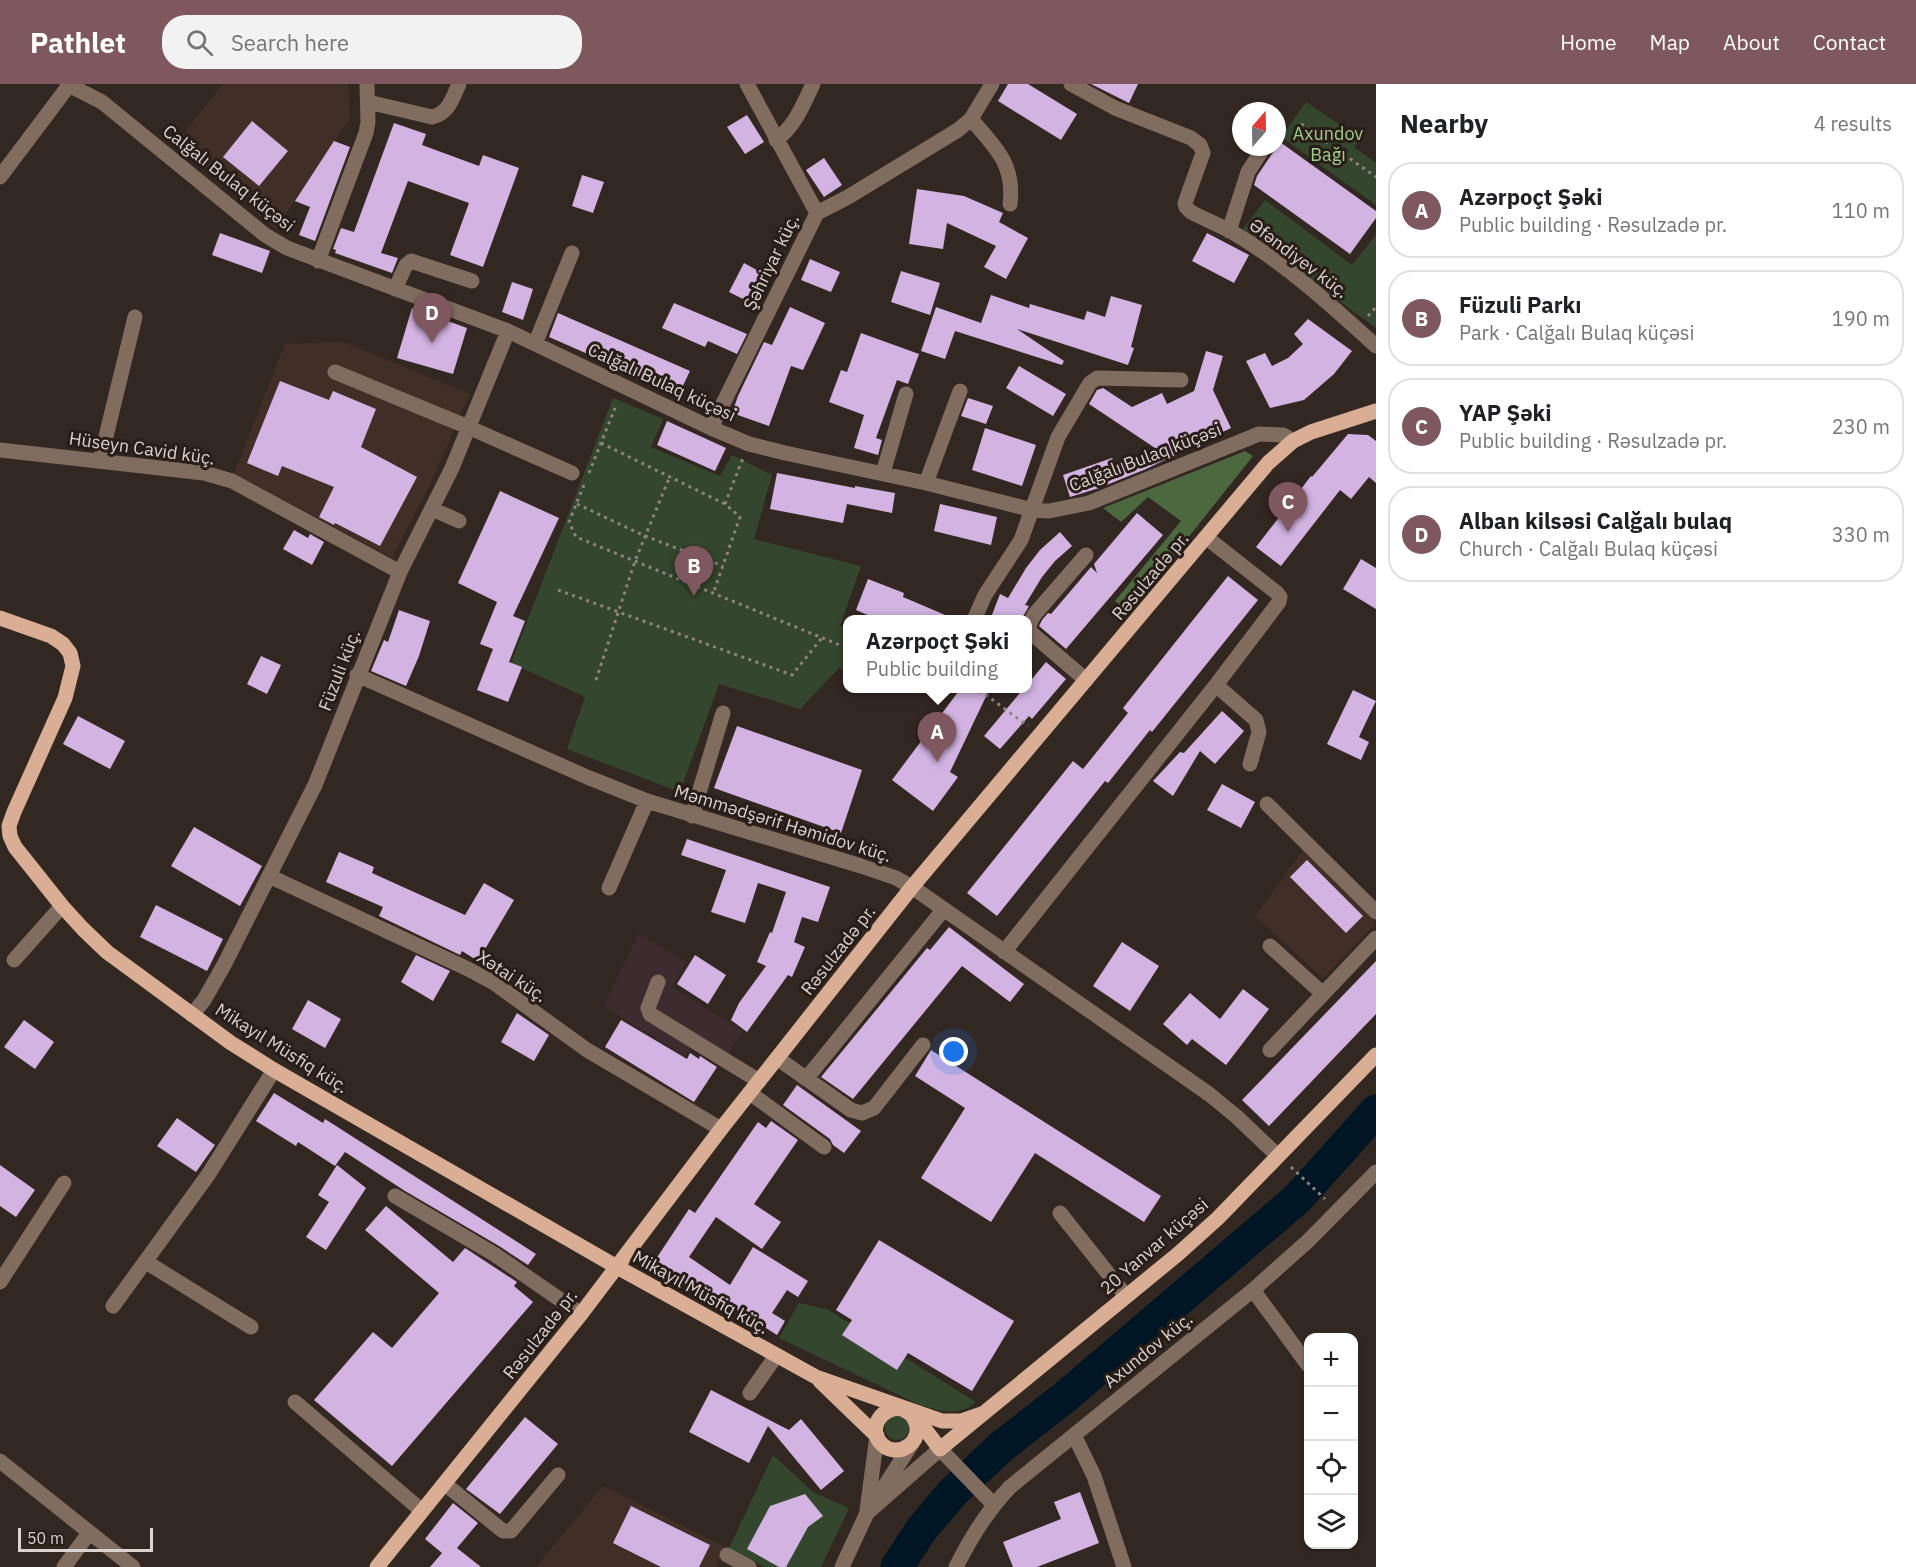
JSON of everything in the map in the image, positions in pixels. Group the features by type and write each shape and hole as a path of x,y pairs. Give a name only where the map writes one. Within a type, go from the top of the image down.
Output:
{"main road":[{"name":"Rəsulzadə pr.","path":"377,1567 618,1267 721,1129 912,887 1268,463 1293,441 1311,432 1376,411"},
{"name":"Mikayıl Müsfiq küç.","path":"0,618 51,636 63,644 70,653 73,666 65,698 5,825 15,847 62,906 107,952 192,1015 274,1070 618,1267 816,1377"},
{"name":"20 Yanvar küçəsi","path":"945,1454 984,1413 1178,1254 1210,1225 1376,1055"},
{"path":"816,1377 908,1412 945,1454"},
{"path":"816,1377 877,1436 885,1447 907,1446 945,1454"},
{"path":"877,1436 876,1429 880,1416 892,1408 931,1419 954,1422 984,1413"},
{"path":"907,1446 918,1426 908,1412"}],"street":[{"path":"0,177 69,84"},
{"name":"Calğalı Bulaq küçəsi","path":"69,84 102,102 265,235 287,248 508,332 749,444 883,473 1033,510 1049,511 1089,503 1259,434 1283,435 1293,441"},
{"path":"318,261 362,147 368,122 367,84"},
{"path":"368,102 432,117 441,115 447,109 459,84"},
{"name":"Şəhriyar küç.","path":"711,428 816,213 747,84"},
{"path":"776,140 794,123 813,84"},
{"path":"816,213 848,197 948,136 971,119 992,84"},
{"name":"Əfəndiyev küç.","path":"1071,84 1115,108 1191,138 1200,145 1203,153 1185,203 1186,207 1270,257 1320,296 1376,346"},
{"path":"971,119 1002,155 1011,177 1010,204"},
{"path":"1229,231 1248,172 1258,156"},
{"path":"535,344 572,253"},
{"path":"395,289 405,265 411,261 472,281"},
{"path":"100,461 135,316"},
{"name":"Füzuli küç.","path":"192,1015 212,987 315,785 400,572 452,468 508,332"},
{"path":"335,372 572,473"},
{"path":"976,615 985,595 1022,540 1058,437 1090,383 1097,378 1181,380"},
{"path":"926,483 960,391"},
{"path":"883,473 906,394"},
{"name":"Hüseyn Cavid küç.","path":"0,450 204,473 232,481 400,572"},
{"path":"432,509 459,521"},
{"path":"1004,952 1279,602 1280,597 1207,538"},
{"path":"1032,619 1086,555"},
{"path":"1032,634 1086,680"},
{"name":"Məmmədşərif Həmidov küç.","path":"357,675 587,777 647,801 880,872 912,887 1209,1094 1278,1156"},
{"path":"1216,685 1256,720 1259,732 1250,764"},
{"path":"692,816 723,712"},
{"path":"609,888 647,801"},
{"path":"1267,804 1376,912"},
{"name":"Xətai küç.","path":"269,876 494,983 586,1050 721,1129"},
{"path":"14,960 62,906"},
{"path":"806,1078 944,909"},
{"path":"1270,1050 1376,938"},
{"path":"1270,946 1322,993"},
{"path":"658,982 648,1008 650,1014 754,1087 824,1147"},
{"path":"777,1058 851,1110 862,1113 874,1108 923,1045"},
{"path":"113,1306 208,1175 274,1070"},
{"name":"Axundov küç.","path":"956,1567 968,1543 993,1504 1023,1474 1253,1290 1308,1242 1376,1172"},
{"path":"0,1282 64,1183"},
{"path":"395,1196 494,1254 581,1314"},
{"path":"1060,1213 1126,1296"},
{"path":"146,1262 251,1327"},
{"path":"1253,1290 1304,1360"},
{"path":"750,1393 776,1356"},
{"path":"295,1402 422,1511"},
{"path":"1074,1435 1094,1476 1124,1567"},
{"path":"867,1513 877,1436"},
{"path":"842,1567 867,1513 907,1446"},
{"path":"867,1513 945,1454 993,1504"},
{"path":"0,1461 133,1567"},
{"path":"445,1484 503,1531 511,1531 558,1475"},
{"path":"64,1567 88,1533"},
{"path":"727,1555 749,1567"}],"path":[{"path":"1301,124 1376,177"},
{"path":"589,473 615,408"},
{"path":"601,443 725,504 740,517 713,594"},
{"path":"725,504 749,444"},
{"path":"596,680 635,561 670,476"},
{"path":"585,483 569,522 576,537 843,647"},
{"path":"577,504 645,536 723,566"},
{"path":"558,590 792,675 821,639"},
{"path":"982,693 1040,735"},
{"path":"1296,1171 1324,1198"}],"shaded area":[{"path":"223,84 348,84 350,118 276,229 175,144"},
{"path":"344,342 470,394 431,483 392,558 234,473 285,344"},
{"path":"1303,850 1376,923 1323,978 1255,916"},
{"path":"638,934 686,961 672,987 742,1031 721,1066 692,1047 685,1056 604,1006"},
{"path":"603,1486 726,1547 716,1566 718,1567 536,1567"}],"green space":[{"name":"Axundov Bağı","path":"1306,102 1360,138 1354,147 1376,163 1376,205 1286,141 1286,130"},
{"name":"Axundov Bağı","path":"1265,200 1352,265 1376,235 1376,328 1242,230"},
{"path":"613,398 663,419 651,447 720,476 732,455 772,475 754,539 861,566 840,626 843,627 843,670 839,668 800,709 719,684 680,792 567,749 585,697 511,663"},
{"path":"1245,451 1253,456 1129,612 1115,601 1181,521 1148,497 1121,522 1103,508"},
{"path":"799,1303 827,1309 976,1402 963,1410 956,1411 943,1411 920,1405 779,1338"},
{"path":"897,1416 902,1417 908,1423 908,1433 902,1439 897,1440 892,1439 886,1433 885,1428 886,1423 892,1417"},
{"path":"773,1455 813,1492 849,1508 821,1567 764,1567 729,1548"}],"building":[{"path":"1008,84 1028,84 1077,114 1061,140 998,101"},
{"path":"1091,84 1138,84 1129,103"},
{"path":"747,115 764,142 745,154 727,127"},
{"path":"252,121 288,151 259,186 223,157"},
{"path":"394,123 426,134 422,145 479,166 483,155 519,168 483,267 450,255 469,203 408,181 381,253 398,258 392,273 335,253 336,250 333,249 341,228 354,232"},
{"path":"334,141 350,147 315,241 299,235 310,207 295,201"},
{"path":"1286,146 1376,211 1376,218 1350,254 1254,185 1257,176 1271,156 1286,156"},
{"path":"824,158 842,185 824,197 806,170"},
{"path":"582,175 604,182 593,213 572,206"},
{"path":"917,189 964,196 1003,213 999,222 1028,238 1006,279 984,267 996,246 947,223 943,249 909,244"},
{"path":"220,233 270,251 262,273 212,255"},
{"path":"1207,233 1249,255 1234,283 1192,261"},
{"path":"810,259 840,272 831,292 801,280"},
{"path":"744,263 764,274 749,302 729,292"},
{"path":"901,271 940,283 930,315 891,302"},
{"path":"512,282 533,289 523,320 502,312"},
{"path":"991,295 1029,308 1030,304 1084,320 1087,311 1105,317 1111,296 1142,305 1131,347 1134,348 1128,365 1017,329 1064,361 1062,365 955,331 945,359 921,351 936,307 981,323"},
{"path":"674,303 747,334 737,354 708,341 705,347 662,328"},
{"path":"790,307 825,323 803,370 791,366 769,426 732,413 764,342 772,345"},
{"path":"412,308 467,328 453,374 397,358"},
{"path":"558,313 690,371 679,394 549,337"},
{"path":"1308,319 1352,351 1334,374 1304,400 1270,408 1246,361 1265,353 1272,366 1288,358 1303,344 1294,334"},
{"path":"861,333 919,354 908,384 897,380 876,438 882,440 878,455 854,448 864,415 829,402 841,370 847,372"},
{"path":"1206,351 1223,356 1213,390 1231,428 1146,469 1070,497 1063,475 1112,458 1115,465 1158,450 1089,404 1097,390 1103,388 1132,407 1162,393 1167,404 1194,391"},
{"path":"1019,366 1066,394 1053,416 1006,388"},
{"path":"280,381 329,400 333,391 376,409 361,447 417,477 380,546 319,517 334,487 282,466 278,476 247,463"},
{"path":"968,398 993,406 986,424 961,416"},
{"path":"667,421 726,448 715,471 657,445"},
{"path":"985,428 1036,445 1022,486 972,470"},
{"path":"1348,434 1368,435 1376,441 1376,483 1369,477 1351,499 1340,490 1281,566 1256,547 1311,476"},
{"path":"777,473 895,493 892,513 847,504 843,523 770,509"},
{"path":"500,491 559,518 513,616 525,621 509,662 522,667 508,702 477,690 493,649 480,644 497,602 458,583"},
{"path":"940,504 997,517 991,545 934,531"},
{"path":"1137,513 1163,535 1066,649 1039,626 1042,620 1048,613 1051,614 1091,567 1097,573 1094,564"},
{"path":"294,530 308,538 310,534 324,542 312,565 283,549"},
{"path":"1060,532 1072,546 1042,577 1025,605 1029,606 1024,615 992,615 1000,594 1008,598 1040,550"},
{"path":"1361,559 1376,568 1376,609 1343,589"},
{"path":"1228,576 1258,600 1152,732 1150,730 1108,783 1105,781 997,916 967,893 1073,761 1083,769 1128,713 1123,708"},
{"path":"868,579 904,593 903,597 945,615 868,615 856,610"},
{"path":"399,610 430,621 419,656 406,686 371,671 384,640 388,642"},
{"path":"261,656 281,665 267,694 247,684"},
{"path":"1046,662 1066,679 1032,719 1029,716 1000,749 984,736 1020,693 1032,693 1032,679"},
{"path":"1353,690 1376,701 1359,737 1369,742 1361,760 1327,744"},
{"path":"957,693 988,693 950,772 958,777 933,811 892,780"},
{"path":"1222,711 1244,731 1215,764 1200,751 1173,796 1153,781 1180,752 1184,753"},
{"path":"78,716 125,741 110,769 63,744"},
{"path":"737,726 862,770 841,833 714,788"},
{"path":"1222,784 1255,802 1241,828 1207,810"},
{"path":"194,827 262,866 240,906 171,866"},
{"path":"687,839 830,887 818,922 802,917 794,942 805,947 792,977 788,975 747,1032 731,1020 739,1003 766,966 757,962 770,932 772,933 786,892 758,883 745,923 711,912 726,870 681,855"},
{"path":"339,852 374,867 372,873 465,915 484,883 514,900 478,961 462,951 460,955 379,916 383,907 326,882"},
{"path":"1307,860 1363,916 1346,933 1290,877"},
{"path":"156,905 223,939 207,971 140,937"},
{"path":"949,927 1024,984 1010,1002 962,966 853,1099 821,1077 927,948 930,950"},
{"path":"1122,942 1159,966 1130,1011 1093,986"},
{"path":"416,955 450,971 433,1001 401,982"},
{"path":"695,955 726,975 708,1004 677,984"},
{"path":"1376,961 1376,1014 1269,1126 1242,1100"},
{"path":"1243,989 1269,1009 1226,1065 1192,1039 1187,1045 1163,1024 1190,993 1220,1019"},
{"path":"308,1000 341,1019 325,1048 292,1029"},
{"path":"517,1013 549,1035 534,1061 501,1042"},
{"path":"24,1020 54,1042 35,1069 4,1047"},
{"path":"621,1020 687,1059 690,1053 699,1059 700,1056 717,1067 694,1102 605,1047"},
{"path":"931,1050 1161,1196 1144,1222 1035,1153 991,1222 921,1178 965,1108 915,1076"},
{"path":"797,1085 861,1131 844,1153 833,1145 830,1139 783,1105"},
{"path":"274,1093 323,1123 325,1119 536,1254 528,1265 345,1152 335,1166 298,1142 296,1146 256,1121"},
{"path":"177,1118 215,1145 196,1172 157,1146"},
{"path":"771,1121 798,1140 754,1204 781,1222 762,1249 716,1217 689,1257 730,1285 753,1247 808,1281 798,1297 787,1290 772,1313 785,1321 777,1335 707,1291 704,1296 654,1262 689,1209 695,1213 758,1122 766,1128"},
{"path":"0,1165 35,1190 16,1217 0,1206"},
{"path":"337,1165 366,1188 326,1250 306,1237 329,1202 318,1195"},
{"path":"386,1206 453,1262 465,1248 517,1282 514,1286 533,1302 392,1466 314,1400 373,1332 392,1348 439,1293 365,1230"},
{"path":"879,1240 1014,1321 972,1391 908,1353 897,1370 842,1335 852,1320 836,1310"},
{"path":"711,1390 789,1430 801,1419 844,1471 821,1490 768,1426 749,1463 689,1432"},
{"path":"525,1417 558,1444 500,1514 466,1489"},
{"path":"1080,1492 1099,1543 1037,1567 1013,1567 1003,1542 1061,1519 1054,1502"},
{"path":"805,1494 823,1516 808,1527 786,1567 779,1567 747,1549 770,1506"},
{"path":"453,1503 478,1523 457,1548 481,1567 430,1567 442,1553 425,1539"},
{"path":"631,1506 710,1545 699,1567 661,1567 613,1543"}],"waterway":[{"path":"897,1567 921,1530 953,1492 1001,1447 1065,1397 1297,1199 1376,1111"}],"place":[{"name":"Alban kilsəsi Calğalı bulaq","path":"432,343"},
{"name":"YAP Şəki","path":"1288,532"},
{"name":"Füzuli Parkı","path":"694,596"},
{"name":"Azərpoçt Şəki","path":"937,762"}]}
